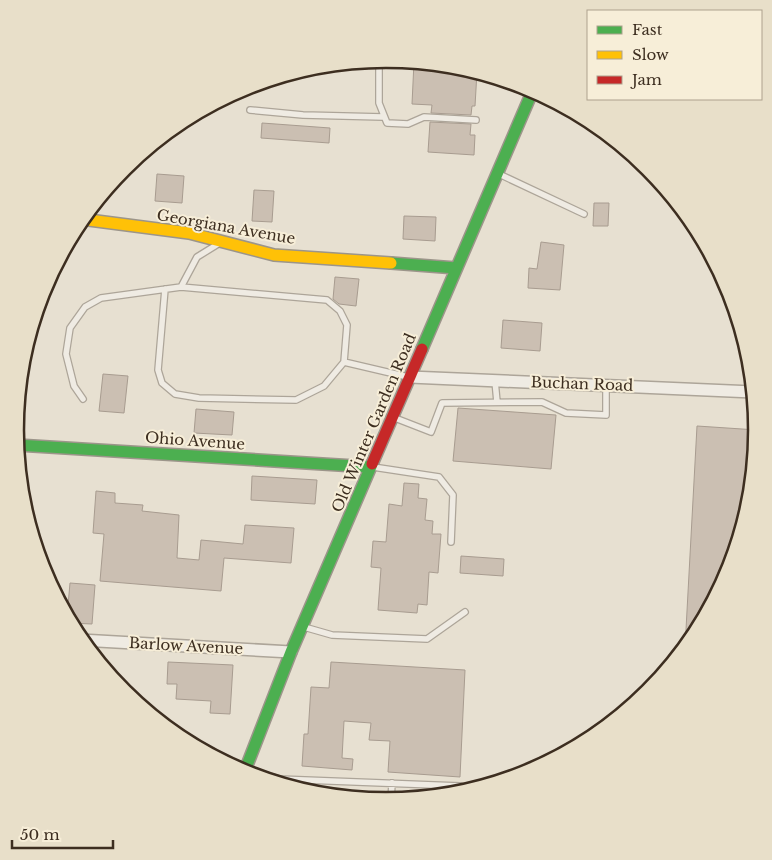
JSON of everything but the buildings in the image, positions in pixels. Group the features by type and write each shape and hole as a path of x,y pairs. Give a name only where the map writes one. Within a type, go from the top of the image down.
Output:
{"main road":[{"name":"Old Winter Garden Road","path":"244,763 530,97"},
{"name":"Georgiana Avenue","path":"90,221 189,233 274,254 456,268"},
{"name":"Ohio Avenue","path":"25,446 371,467"}],"street":[{"name":"Buchan Road","path":"410,377 746,392"},
{"name":"Barlow Avenue","path":"92,641 291,652"}],"lane":[{"path":"379,68 379,103 383,118 387,123 408,124 424,117 476,120"},
{"path":"250,110 303,115 383,118"},
{"path":"497,173 584,214"},
{"path":"181,287 198,257 222,241"},
{"path":"83,398 74,386 66,354 70,328 84,307 101,298 165,289 181,287 327,300 340,312 347,325 344,362 324,386 296,400 199,398 175,394 162,383 158,370 165,289"},
{"path":"344,362 410,377"},
{"path":"495,381 497,402"},
{"path":"393,417 432,432 442,403 542,402 566,413 606,415 606,385"},
{"path":"371,467 439,477 453,495 451,542"},
{"path":"302,626 332,635 427,639 464,612"},
{"path":"289,779 453,786"},
{"path":"391,792 392,783"}],"traffic: fast":[{"path":"422,349 530,97"},
{"path":"391,263 456,268"},
{"path":"25,445 371,467"},
{"path":"247,765 291,652 372,464"}],"traffic: slow":[{"path":"91,220 189,233 274,255 391,263"}],"traffic: jam":[{"path":"372,464 422,349"}]}
